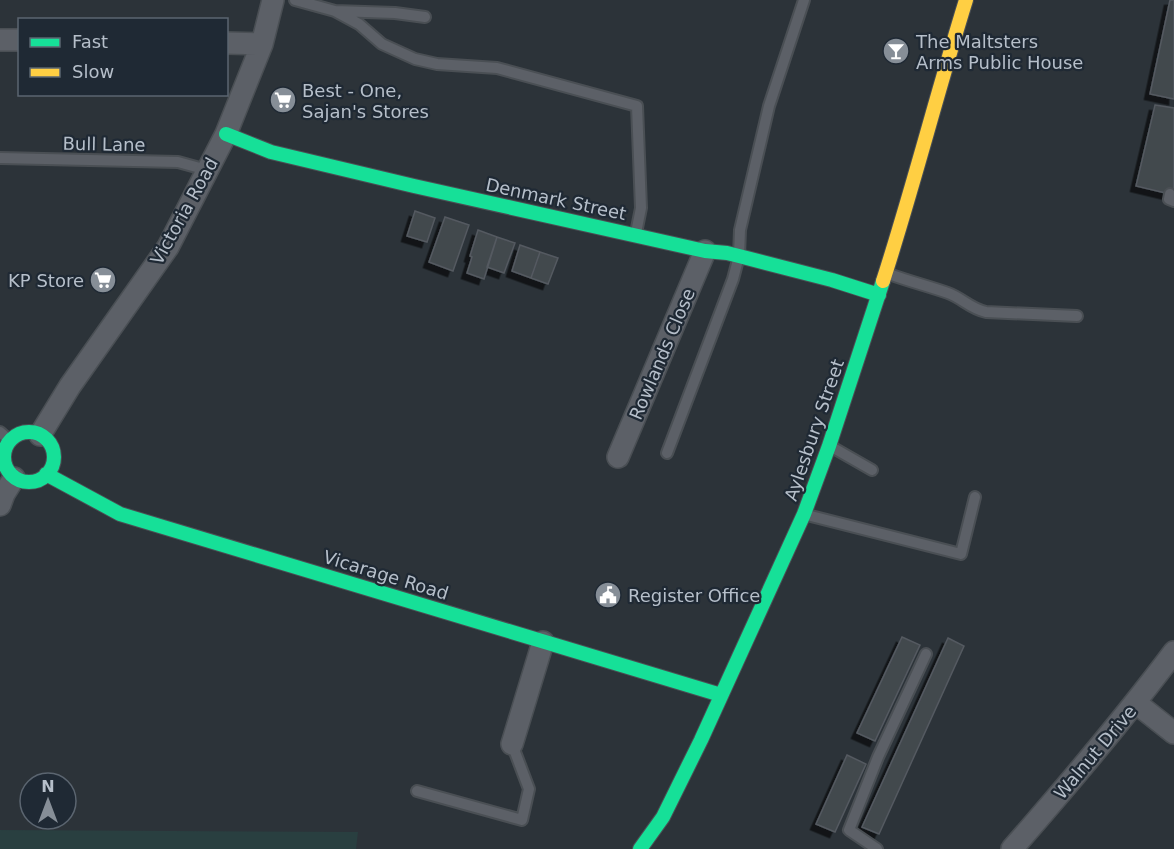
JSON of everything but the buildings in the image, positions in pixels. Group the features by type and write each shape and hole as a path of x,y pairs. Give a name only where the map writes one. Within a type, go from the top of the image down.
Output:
{"street":[{"name":"Victoria Road","path":"40,435 70,386 168,246 226,134 262,44 273,0"},
{"name":"Aylesbury Street","path":"640,849 663,817 701,740 804,514 879,295 966,0"},
{"path":"0,40 18,40"},
{"path":"228,43 262,44"},
{"name":"Denmark Street","path":"226,134 271,152 705,251 727,253 879,295"},
{"name":"Rowlands Close","path":"618,457 705,251"},
{"path":"32,432 40,435 46,439 53,452 52,466 36,481 29,482 14,478 8,472 2,456 5,437 32,432"},
{"name":"Vicarage Road","path":"46,474 120,514 721,695"},
{"path":"0,505 14,478"},
{"path":"512,744 543,642"},
{"name":"Walnut Drive","path":"1012,849 1136,703 1174,652"},
{"path":"1136,703 1174,734"}],"lane":[{"path":"295,0 335,11 360,24 382,44 416,59 437,64 497,68 637,106 641,208 636,235"},
{"path":"667,453 733,279 739,256 740,230 768,106 804,0"},
{"path":"335,11 395,13 425,17"},
{"name":"Bull Lane","path":"0,158 178,162 207,170"},
{"path":"885,273 947,293 978,310 1077,316"},
{"path":"829,446 872,470"},
{"path":"804,514 961,554 975,497"},
{"path":"877,849 849,830 878,757 926,654"},
{"path":"417,791 522,820 529,789 512,744"}],"green space":[{"path":"0,830 358,832 356,849 0,849"}],"traffic: fast":[{"path":"226,134 271,152 705,251 727,253 832,280 879,295"},
{"path":"640,849 663,817 701,740 804,514 829,446 883,281"},
{"path":"29,432 47,439 54,457 47,475 29,482 11,475 4,457 11,439 29,432"},
{"path":"46,474 120,514 721,695"}],"traffic: slow":[{"path":"883,281 966,0"}],"place":[{"name":"The Maltsters Arms Public House","path":"896,51"},
{"name":"Best - One, Sajan's Stores","path":"283,100"},
{"name":"KP Store","path":"103,280"},
{"name":"Register Office","path":"608,595"}]}
